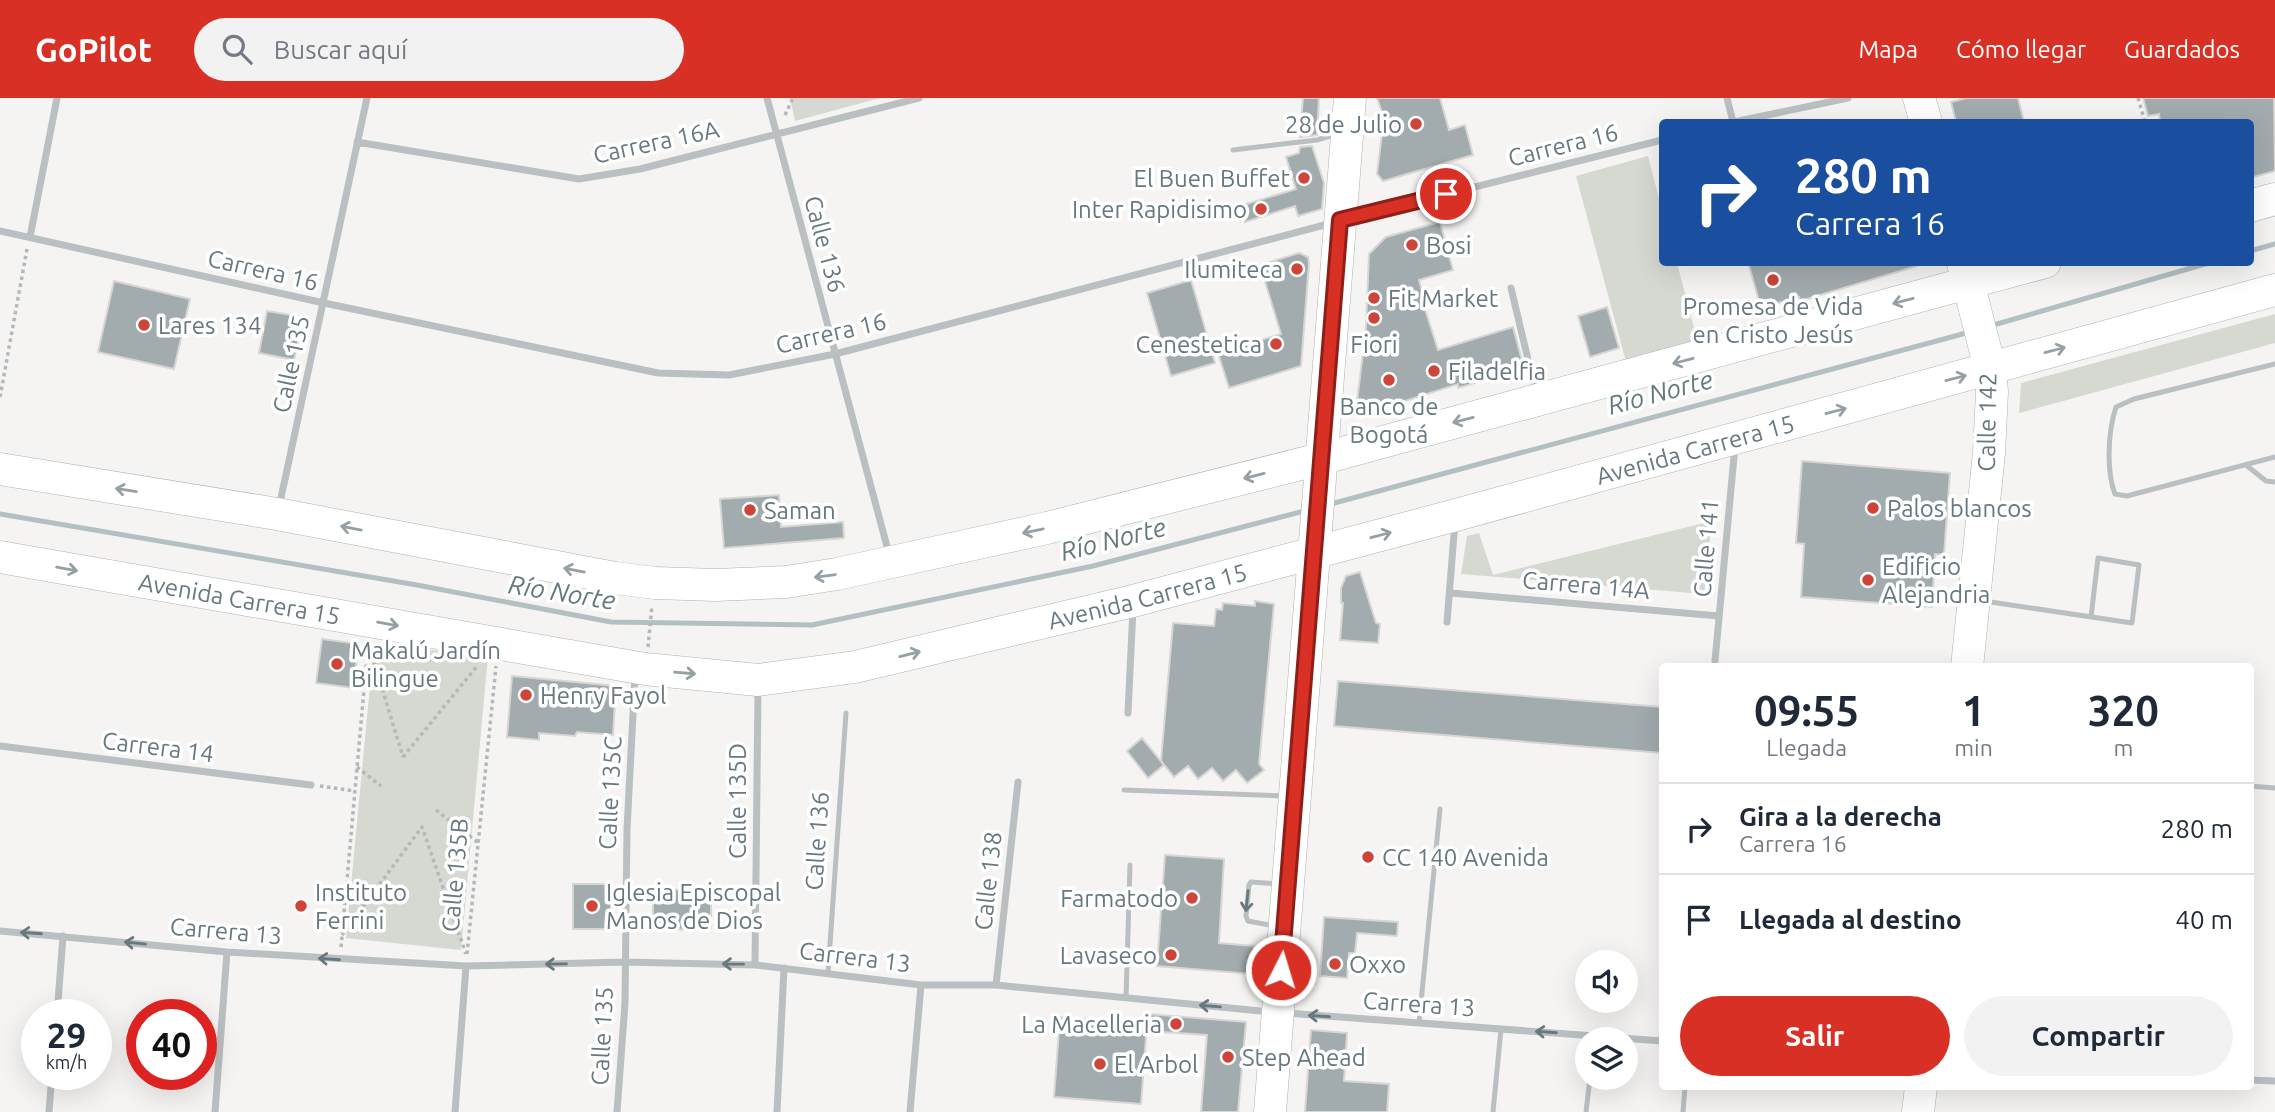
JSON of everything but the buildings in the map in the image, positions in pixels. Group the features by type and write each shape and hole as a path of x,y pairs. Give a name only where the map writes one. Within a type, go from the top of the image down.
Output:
{"main road":[{"path":"1270,1112 1350,98"},
{"path":"1919,98 1925,119"},
{"path":"2254,205 2275,199"},
{"path":"0,469 277,514 615,578 655,583 716,585 786,582 836,575 1320,465 1538,400 1968,280 2028,266"},
{"name":"Calle 142","path":"1967,663 1991,421 1988,363 1968,280"},
{"name":"Avenida Carrera 15","path":"0,557 492,642 641,660 758,680 855,667 1133,601 1315,547 1456,515 1736,438 1988,363 2275,290"},
{"path":"1918,1112 1921,1090"}],"street":[{"path":"30,237 57,98"},
{"name":"Calle 135","path":"277,514 367,98"},
{"name":"Calle 136","path":"767,98 891,562"},
{"name":"Carrera 16A","path":"357,142 579,179 640,169 919,98"},
{"path":"1727,98 1733,119"},
{"path":"1748,119 1848,98"},
{"name":"Carrera 16","path":"0,230 324,303 657,373 729,375 835,355 1340,220 1659,141"},
{"path":"1511,288 1538,400"},
{"name":"Calle 141","path":"1715,661 1736,438"},
{"path":"1447,622 1456,515"},
{"name":"Carrera 14A","path":"1450,593 1719,615"},
{"path":"1128,713 1133,601"},
{"name":"Calle 135C","path":"624,962 627,830 641,660"},
{"name":"Calle 135D","path":"755,965 758,680"},
{"name":"Carrera 14","path":"0,746 311,785"},
{"name":"Calle 138","path":"996,985 1017,782"},
{"name":"Carrera 13","path":"0,931 227,952 466,966 624,962 755,965 921,985 996,985 1278,1012 1575,1036"},
{"path":"58,999 63,936"},
{"path":"215,1112 227,952"},
{"name":"Calle 135","path":"618,1112 625,1003 624,962"},
{"name":"Calle 135B","path":"455,1112 466,966"},
{"path":"777,1112 784,968"},
{"path":"910,1112 921,985"},
{"name":"Carrera 13","path":"1638,1040 1659,1041"},
{"path":"2254,1080 2275,1081"},
{"path":"50,1112 51,1090"}],"lane":[{"path":"1233,150 1317,140 1347,131"},
{"path":"2275,364 2134,399 2116,407 2112,421 2109,479 2115,494 2127,496 2275,457"},
{"path":"2246,466 2266,481 2275,482"},
{"path":"1973,600 2132,623 2139,565 2098,558 2091,617"},
{"name":"Calle 136","path":"828,973 846,713"},
{"path":"2254,786 2275,788"},
{"path":"1124,790 1295,797"},
{"path":"1419,1023 1440,809"},
{"path":"1126,998 1130,865"},
{"path":"1493,1112 1501,1029"},
{"path":"1586,1112 1589,1090"},
{"path":"1683,1112 1685,1090"}],"path":[{"path":"2138,98 2144,119"},
{"path":"0,397 30,237"},
{"path":"641,660 653,603"},
{"path":"340,959 368,645 404,757 489,651 492,642"},
{"name":"Calle 135B","path":"342,935 422,827 467,956 497,653 492,642"},
{"path":"358,767 380,786"},
{"path":"311,785 355,791"},
{"path":"436,810 477,842"}],"shaded area":[{"path":"790,98 880,98 795,121"},
{"path":"1648,156 1659,198 1659,266 1678,266 1698,343 1626,362 1576,176"},
{"path":"2275,314 2275,343 2019,413 2021,383"},
{"path":"1712,521 1704,594 1461,574 1467,536 1479,533 1493,575"},
{"path":"374,644 488,656 461,950 346,938"}],"waterway":[{"name":"Río Norte","path":"2254,250 2275,244"},
{"name":"Río Norte","path":"1990,326 2198,266"},
{"name":"Río Norte","path":"1327,505 1970,332"},
{"name":"Río Norte","path":"0,514 417,585 611,622 812,625 1093,566 1308,510"}],"place":[{"name":"28 de Julio","path":"1416,124"},
{"name":"El Buen Buffet","path":"1304,178"},
{"name":"Inter Rapidisimo","path":"1261,209"},
{"name":"Bosi","path":"1412,245"},
{"name":"Ilumiteca","path":"1297,269"},
{"name":"Promesa de Vida en Cristo Jesús","path":"1773,280"},
{"name":"Fit Market","path":"1374,298"},
{"name":"Fiori","path":"1374,318"},
{"name":"Lares 134","path":"144,325"},
{"name":"Cenestetica","path":"1276,344"},
{"name":"Filadelfia","path":"1434,371"},
{"name":"Banco de Bogotá","path":"1389,380"},
{"name":"Palos blancos","path":"1873,508"},
{"name":"Saman","path":"750,510"},
{"name":"Edificio Alejandria","path":"1868,580"},
{"name":"Makalú Jardín Bilingue","path":"337,664"},
{"name":"Henry Fayol","path":"526,695"},
{"name":"CC 140 Avenida","path":"1368,857"},
{"name":"Farmatodo","path":"1192,898"},
{"name":"Instituto Ferrini","path":"301,906"},
{"name":"Iglesia Episcopal Manos de Dios","path":"592,906"},
{"name":"Lavaseco","path":"1171,955"},
{"name":"Oxxo","path":"1335,964"},
{"name":"La Macelleria","path":"1176,1024"},
{"name":"Step Ahead","path":"1228,1057"},
{"name":"El Arbol","path":"1100,1064"}],"route":[{"path":"1281,970 1340,220 1446,194"}]}
